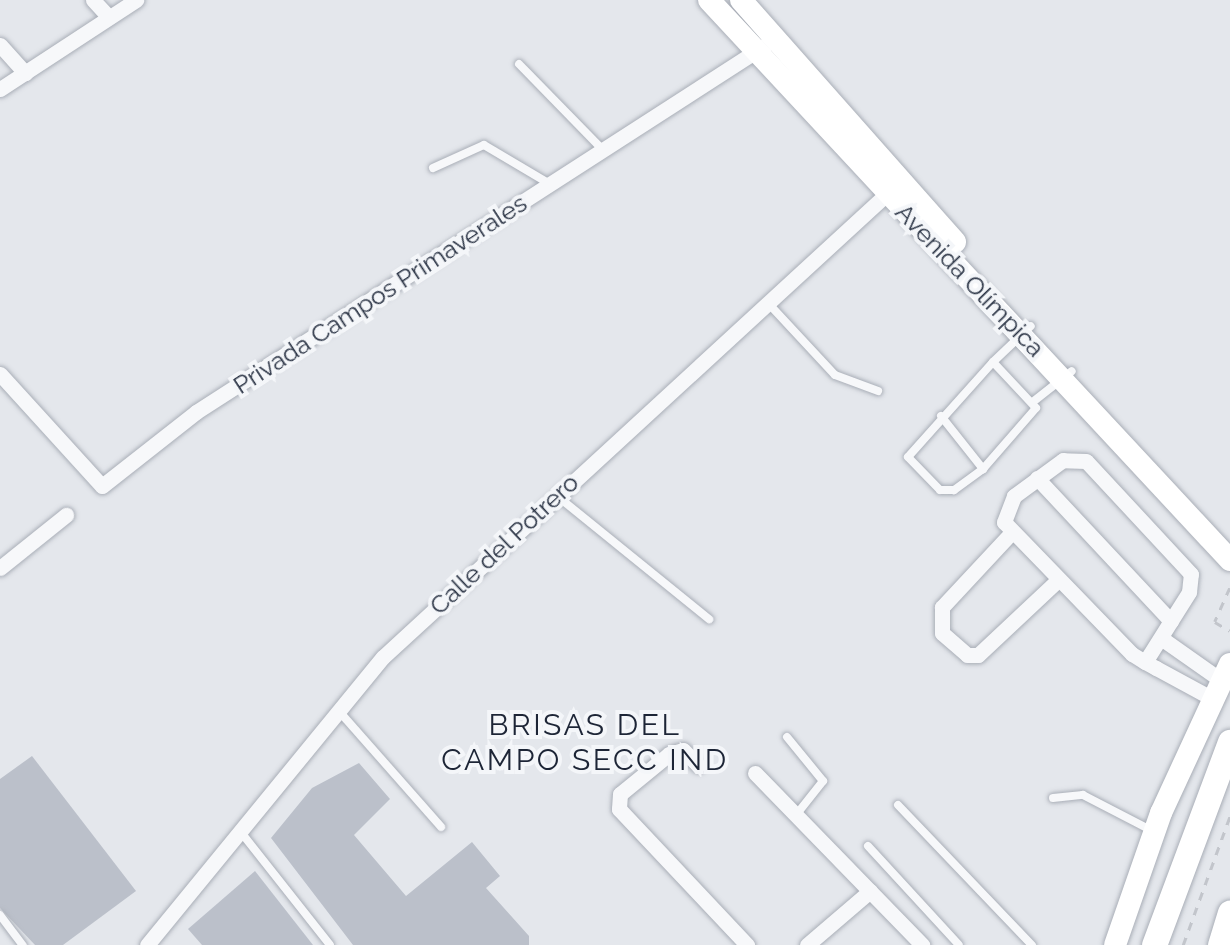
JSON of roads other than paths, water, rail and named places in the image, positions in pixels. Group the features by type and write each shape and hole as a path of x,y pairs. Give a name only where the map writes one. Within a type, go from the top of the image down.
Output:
{"main road":[{"path":"1154,945 1230,742"},
{"path":"1220,945 1230,913"}],"street":[{"path":"93,0 109,17"},
{"path":"0,89 136,0"},
{"name":"Avenida Olímpica","path":"709,0 754,51 894,188 1230,544"},
{"name":"Avenida Olímpica","path":"741,0 894,188"},
{"name":"Privada Campos Primaverales","path":"0,374 102,486 196,412 754,51 776,41"},
{"path":"0,46 25,73"},
{"name":"Calle del Potrero","path":"154,942 383,657 766,301 894,188"},
{"name":"Avenida Olímpica","path":"1067,374 1230,560"},
{"path":"1146,662 1192,586 1191,574 1092,466 1072,458 1037,478 1007,506 1004,522 1058,580 1146,662 1222,681"},
{"path":"1037,478 1172,621"},
{"path":"0,568 66,515"},
{"path":"1012,532 942,607 942,633 967,655 978,655 1058,580"},
{"path":"1160,638 1222,681"},
{"path":"1114,945 1153,832 1222,681"},
{"path":"698,765 675,750 620,794 619,809 629,825 747,945"},
{"path":"754,772 922,945"},
{"path":"807,945 870,890"}],"lane":[{"path":"519,64 602,149"},
{"path":"433,168 484,145 550,184"},
{"path":"766,301 835,375 878,391"},
{"path":"1026,330 912,448 909,464 940,490 954,490 982,469 1030,419 1034,401 1067,374"},
{"path":"993,362 1034,401"},
{"path":"941,416 982,469"},
{"path":"556,495 709,619"},
{"path":"338,710 442,827"},
{"path":"787,737 823,781 796,815"},
{"path":"1053,798 1091,798 1153,832"},
{"path":"898,804 1030,944"},
{"path":"240,831 330,945"},
{"path":"868,846 960,945"},
{"path":"0,915 23,945"}],"district":[{"name":"BRISAS DEL CAMPO SECC IND","path":"585,742"}]}
